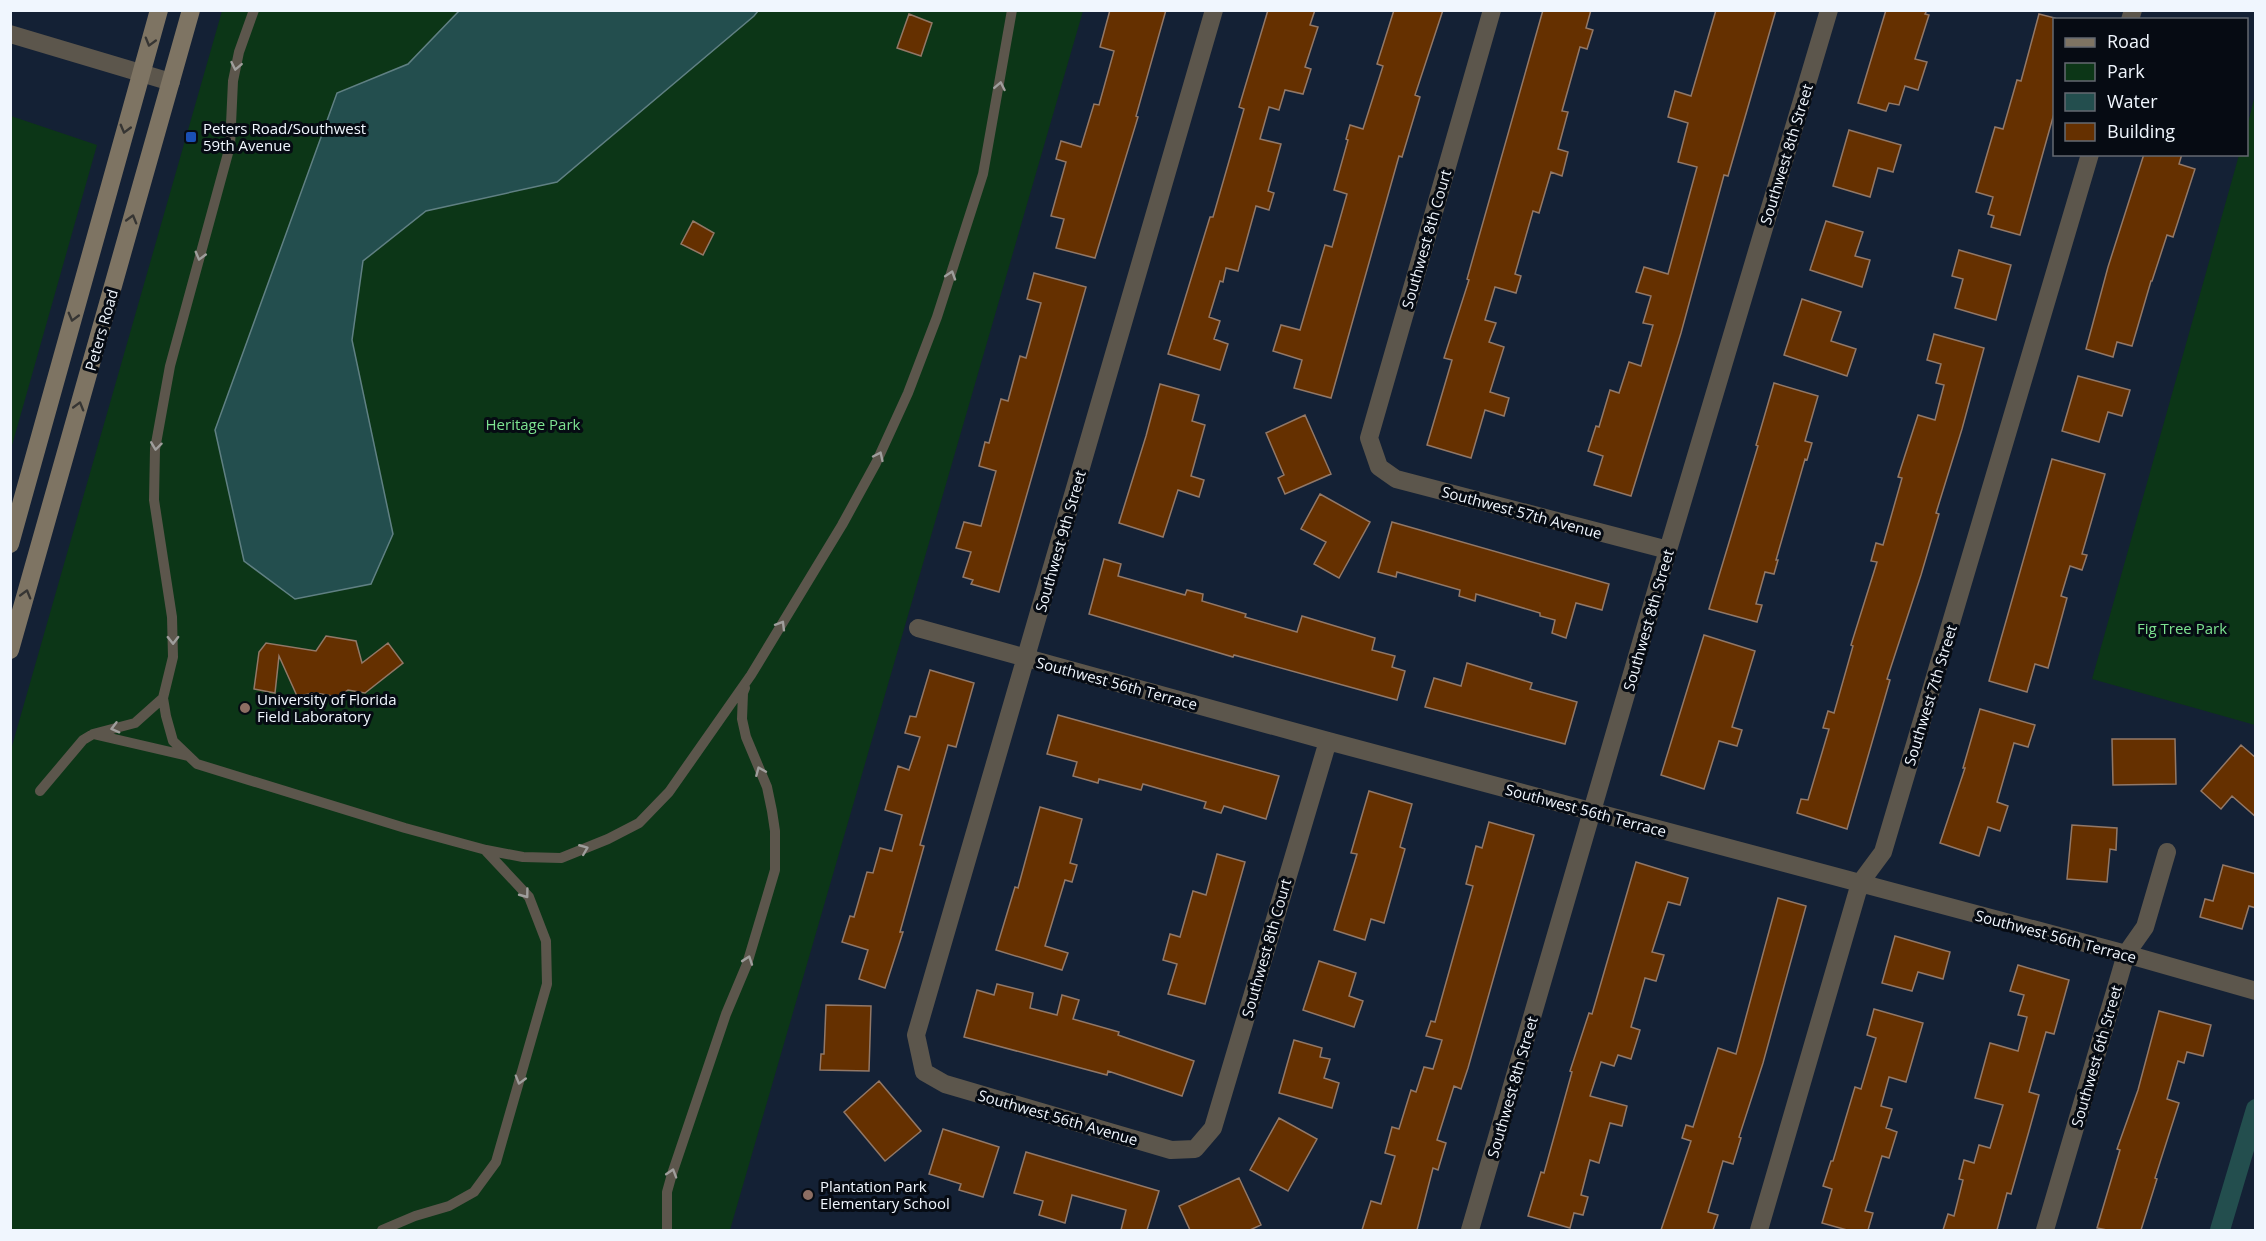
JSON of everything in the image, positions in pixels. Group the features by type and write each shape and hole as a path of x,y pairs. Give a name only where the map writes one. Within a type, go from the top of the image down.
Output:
{"main road":[{"name":"Peters Road","path":"10,544 159,10"},
{"name":"Peters Road","path":"10,650 191,10"}],"street":[{"name":"Southwest 9th Street","path":"924,1072 916,1035 1214,10"},
{"name":"Southwest 8th Court","path":"1379,467 1369,438 1492,10"},
{"name":"Southwest 8th Street","path":"1470,1230 1668,550 1829,10"},
{"path":"10,34 171,81"},
{"name":"Southwest 7th Street","path":"1759,1230 1860,883 1884,852 2089,156"},
{"name":"Southwest 57th Avenue","path":"1379,467 1396,479 1668,550"},
{"name":"Southwest 56th Terrace","path":"918,628 2256,991"},
{"name":"Southwest 8th Court","path":"1195,1149 1213,1128 1328,741"},
{"name":"Southwest 6th Street","path":"2045,1230 2126,954 2145,927 2168,852"},
{"name":"Southwest 56th Avenue","path":"924,1072 945,1084 1171,1150 1195,1149"}],"lane":[{"path":"254,10 239,52 233,81 230,146 170,366 155,449 154,500 172,617 173,657 164,698 173,741 196,764 405,828 486,850 523,857 561,858 609,839 639,823 669,792 751,675 842,525 876,463 908,393 937,317 983,174 1012,10"},
{"path":"667,1230 667,1192 672,1174 726,1014 747,964 775,870 775,831 767,787 746,737 742,719 743,693 751,675"},
{"path":"40,791 83,740 93,734 135,723 164,698"},
{"path":"93,734 188,756"},
{"path":"382,1230 415,1216 449,1206 474,1192 496,1162 547,984 546,941 530,897 486,850"}],"green space":[{"name":"Heritage Park","path":"222,11 1083,11 730,1230 11,1230 10,753"},
{"name":"Fig Tree Park","path":"2255,95 2255,725 2092,679 2239,156 2248,156 2248,123"},
{"path":"10,116 97,145 11,449"}],"water":[{"path":"459,11 758,11 557,182 426,211 363,261 352,340 393,534 371,584 295,599 244,561 215,430 337,93 408,64"}],"building":[{"path":"1110,10 1166,10 1136,116 1138,117 1095,258 1056,248 1064,219 1051,216 1066,162 1056,159 1061,141 1081,147 1094,104 1099,105 1114,51 1100,47"},
{"path":"1268,10 1315,10 1310,25 1318,27 1305,67 1311,69 1303,94 1285,90 1279,110 1269,107 1260,139 1281,144 1268,191 1274,193 1269,210 1256,206 1238,271 1226,268 1209,317 1220,321 1214,339 1228,344 1220,370 1168,354 1210,217 1213,217 1244,109 1239,107"},
{"path":"1394,10 1443,10 1415,95 1420,97 1402,157 1399,156 1331,398 1294,388 1302,360 1273,351 1281,325 1300,330 1325,245 1332,247 1347,194 1334,190 1348,140 1346,139 1350,125 1363,129 1383,66 1377,64"},
{"path":"1543,10 1591,10 1586,28 1593,30 1587,49 1580,47 1562,111 1568,112 1558,149 1568,152 1562,176 1551,172 1539,213 1533,211 1515,274 1521,276 1516,293 1495,287 1485,320 1496,323 1489,342 1504,347 1490,392 1509,398 1504,416 1485,410 1471,458 1427,445 1452,360 1444,358 1469,280 1467,279"},
{"path":"1716,10 1776,10 1728,176 1724,175 1681,333 1631,496 1594,485 1603,456 1588,451 1596,426 1599,427 1610,390 1619,393 1629,362 1641,366 1653,325 1643,323 1651,296 1636,292 1644,267 1668,274 1697,167 1678,162 1688,123 1668,117 1675,91 1691,96"},
{"path":"1886,10 1927,10 1925,14 1929,15 1915,59 1927,62 1918,90 1905,86 1899,105 1889,103 1886,111 1858,103"},
{"path":"909,14 932,23 921,56 897,48"},
{"path":"2039,14 2055,18 2053,18 2053,117 2020,235 1991,227 1994,216 1988,214 1993,197 1976,192 1995,127 2003,129 2017,80 2021,81"},
{"path":"1849,130 1901,145 1893,172 1878,168 1870,197 1833,186"},
{"path":"2143,156 2181,156 2179,164 2195,169 2173,237 2167,235 2132,346 2117,342 2113,357 2086,349 2108,267"},
{"path":"693,221 714,233 703,255 681,244"},
{"path":"1826,221 1863,232 1855,256 1870,260 1862,287 1810,270"},
{"path":"1959,250 2011,265 1996,320 1955,308 1963,279 1952,276"},
{"path":"1034,273 1086,287 999,592 971,584 973,580 963,577 971,552 956,548 964,522 981,526 996,471 979,466 985,442 989,443 1001,399 1008,401 1020,356 1026,358 1041,303 1027,299"},
{"path":"1802,299 1841,312 1831,341 1856,349 1847,376 1784,355"},
{"path":"1934,334 1984,348 1936,513 1939,514 1887,679 1890,680 1847,829 1797,813 1801,799 1808,800 1829,729 1823,728 1828,711 1834,713 1853,646 1851,645 1877,562 1871,561 1876,543 1883,545 1902,478 1898,477 1918,415 1935,420 1944,385 1936,383 1941,364 1927,360"},
{"path":"2078,376 2130,390 2122,416 2108,412 2099,442 2062,431"},
{"path":"1774,383 1818,396 1805,441 1812,443 1807,460 1805,459 1774,574 1765,572 1756,604 1762,605 1757,622 1709,609 1758,446 1756,445"},
{"path":"1160,384 1199,395 1192,421 1205,425 1191,476 1204,480 1199,497 1178,490 1163,537 1119,523"},
{"path":"1305,415 1331,474 1285,494 1278,478 1284,475 1266,433"},
{"path":"2052,459 2105,474 2082,554 2087,555 2082,570 2070,566 2061,596 2067,598 2048,668 2035,664 2027,692 1989,681"},
{"path":"1320,494 1370,522 1339,578 1314,564 1326,542 1301,529"},
{"path":"1392,522 1609,584 1602,610 1576,603 1566,638 1552,633 1555,620 1540,616 1540,613 1476,594 1475,601 1459,596 1460,590 1397,572 1396,577 1378,572"},
{"path":"1104,559 1121,564 1118,576 1185,595 1187,590 1203,594 1202,601 1246,614 1245,617 1297,632 1302,616 1375,638 1372,650 1395,656 1392,667 1405,671 1397,700 1234,655 1233,657 1089,614"},
{"path":"1704,635 1755,651 1732,727 1742,730 1737,746 1719,741 1704,789 1661,775"},
{"path":"326,636 356,641 362,663 388,643 403,663 365,693 348,690 338,697 316,693 297,696 279,656 275,693 254,689 259,652 266,643 316,651"},
{"path":"1467,663 1532,683 1530,689 1577,702 1565,744 1425,707 1434,678 1461,686"},
{"path":"930,670 974,683 956,747 948,745 920,845 924,846 900,932 903,932 885,988 859,979 868,950 842,942 850,916 854,917 867,872 873,873 880,848 892,851 902,815 885,810 898,766 909,770 920,737 905,733 910,716 916,717"},
{"path":"1980,709 2035,725 2028,747 2014,743 1997,802 2008,806 2000,831 1988,827 1979,856 1940,843 1965,768 1963,768"},
{"path":"1058,715 1279,776 1266,819 1224,806 1221,813 1204,808 1206,802 1143,784 1141,790 1099,779 1098,783 1073,776 1077,762 1047,754"},
{"path":"2112,739 2175,739 2176,784 2113,785"},
{"path":"2241,745 2256,758 2256,817 2232,796 2221,809 2201,791"},
{"path":"1369,791 1412,804 1400,847 1405,849 1384,923 1371,919 1365,940 1334,930 1357,854 1351,853"},
{"path":"1040,807 1082,819 1070,863 1077,865 1072,882 1065,880 1045,946 1068,953 1062,970 996,950 1015,887 1018,888"},
{"path":"1489,822 1534,835 1468,1068 1461,1089 1454,1086 1437,1140 1446,1143 1438,1170 1433,1168 1417,1230 1362,1230 1371,1201 1381,1204 1395,1156 1385,1153 1392,1127 1399,1129 1411,1090 1416,1092 1424,1067 1433,1069 1442,1040 1426,1036 1431,1021 1435,1022 1473,886 1466,884 1476,846 1482,848"},
{"path":"2072,825 2117,828 2116,850 2110,849 2107,882 2067,879"},
{"path":"1217,854 1245,862 1205,1004 1168,994 1177,964 1163,960 1170,934 1180,937 1193,891 1206,895"},
{"path":"1636,862 1688,878 1680,905 1668,902 1652,952 1664,955 1656,981 1645,978 1631,1027 1640,1030 1631,1059 1618,1055 1614,1066 1601,1062 1590,1096 1627,1106 1622,1126 1610,1123 1599,1163 1590,1160 1581,1195 1588,1197 1583,1215 1574,1213 1570,1228 1528,1216 1541,1172 1544,1173 1572,1072 1570,1071 1589,1013 1592,1014"},
{"path":"2223,865 2256,874 2256,908 2249,906 2242,929 2200,917 2205,899 2213,901"},
{"path":"1778,898 1806,906 1733,1164 1723,1161 1708,1212 1718,1215 1713,1230 1661,1230 1691,1141 1682,1138 1686,1125 1693,1127 1718,1048 1736,1054"},
{"path":"1895,936 1950,952 1943,979 1918,972 1912,991 1882,983"},
{"path":"1319,961 1356,973 1349,996 1363,1001 1354,1027 1303,1010"},
{"path":"2018,965 2069,980 2054,1034 2046,1032 2029,1092 2039,1095 2029,1131 2011,1194 2007,1193 1997,1230 1943,1230 1948,1214 1954,1216 1963,1180 1959,1179 1964,1160 1974,1163 1979,1145 1990,1148 2003,1105 1975,1098 1990,1043 2018,1051 2027,1017 2018,1015 2024,995 2010,991"},
{"path":"997,984 1033,993 1030,1008 1057,1015 1062,995 1079,1000 1073,1019 1119,1032 1118,1035 1194,1061 1182,1096 1108,1071 1107,1075 964,1037 977,990 994,995"},
{"path":"826,1005 871,1006 869,1071 820,1070 821,1054 824,1054"},
{"path":"1874,1009 1923,1023 1906,1082 1889,1077 1881,1106 1892,1109 1886,1128 1897,1132 1889,1158 1882,1156 1865,1211 1873,1213 1868,1230 1847,1230 1822,1223 1832,1189 1823,1186 1831,1161 1833,1161 1855,1087 1861,1089 1876,1038 1867,1035"},
{"path":"2159,1011 2211,1025 2203,1056 2187,1052 2184,1063 2178,1061 2167,1099 2179,1103 2141,1230 2097,1228 2120,1150 2117,1149 2138,1090"},
{"path":"1294,1040 1322,1048 1320,1057 1330,1059 1324,1078 1339,1083 1332,1108 1279,1093"},
{"path":"879,1081 921,1131 885,1161 844,1112"},
{"path":"1279,1118 1317,1139 1288,1191 1250,1170"},
{"path":"943,1129 999,1147 983,1197 959,1190 961,1184 929,1174"},
{"path":"1026,1152 1159,1191 1147,1230 1121,1230 1126,1210 1072,1195 1065,1223 1039,1215 1043,1201 1014,1193"},
{"path":"1239,1178 1261,1225 1250,1230 1190,1230 1179,1206"}],"waterway":[{"path":"2220,1230 2256,1109"}],"place":[{"name":"Peters Road/Southwest 59th Avenue","path":"191,137"},
{"name":"University of Florida Field Laboratory","path":"245,708"},
{"name":"Plantation Park Elementary School","path":"808,1195"}]}
